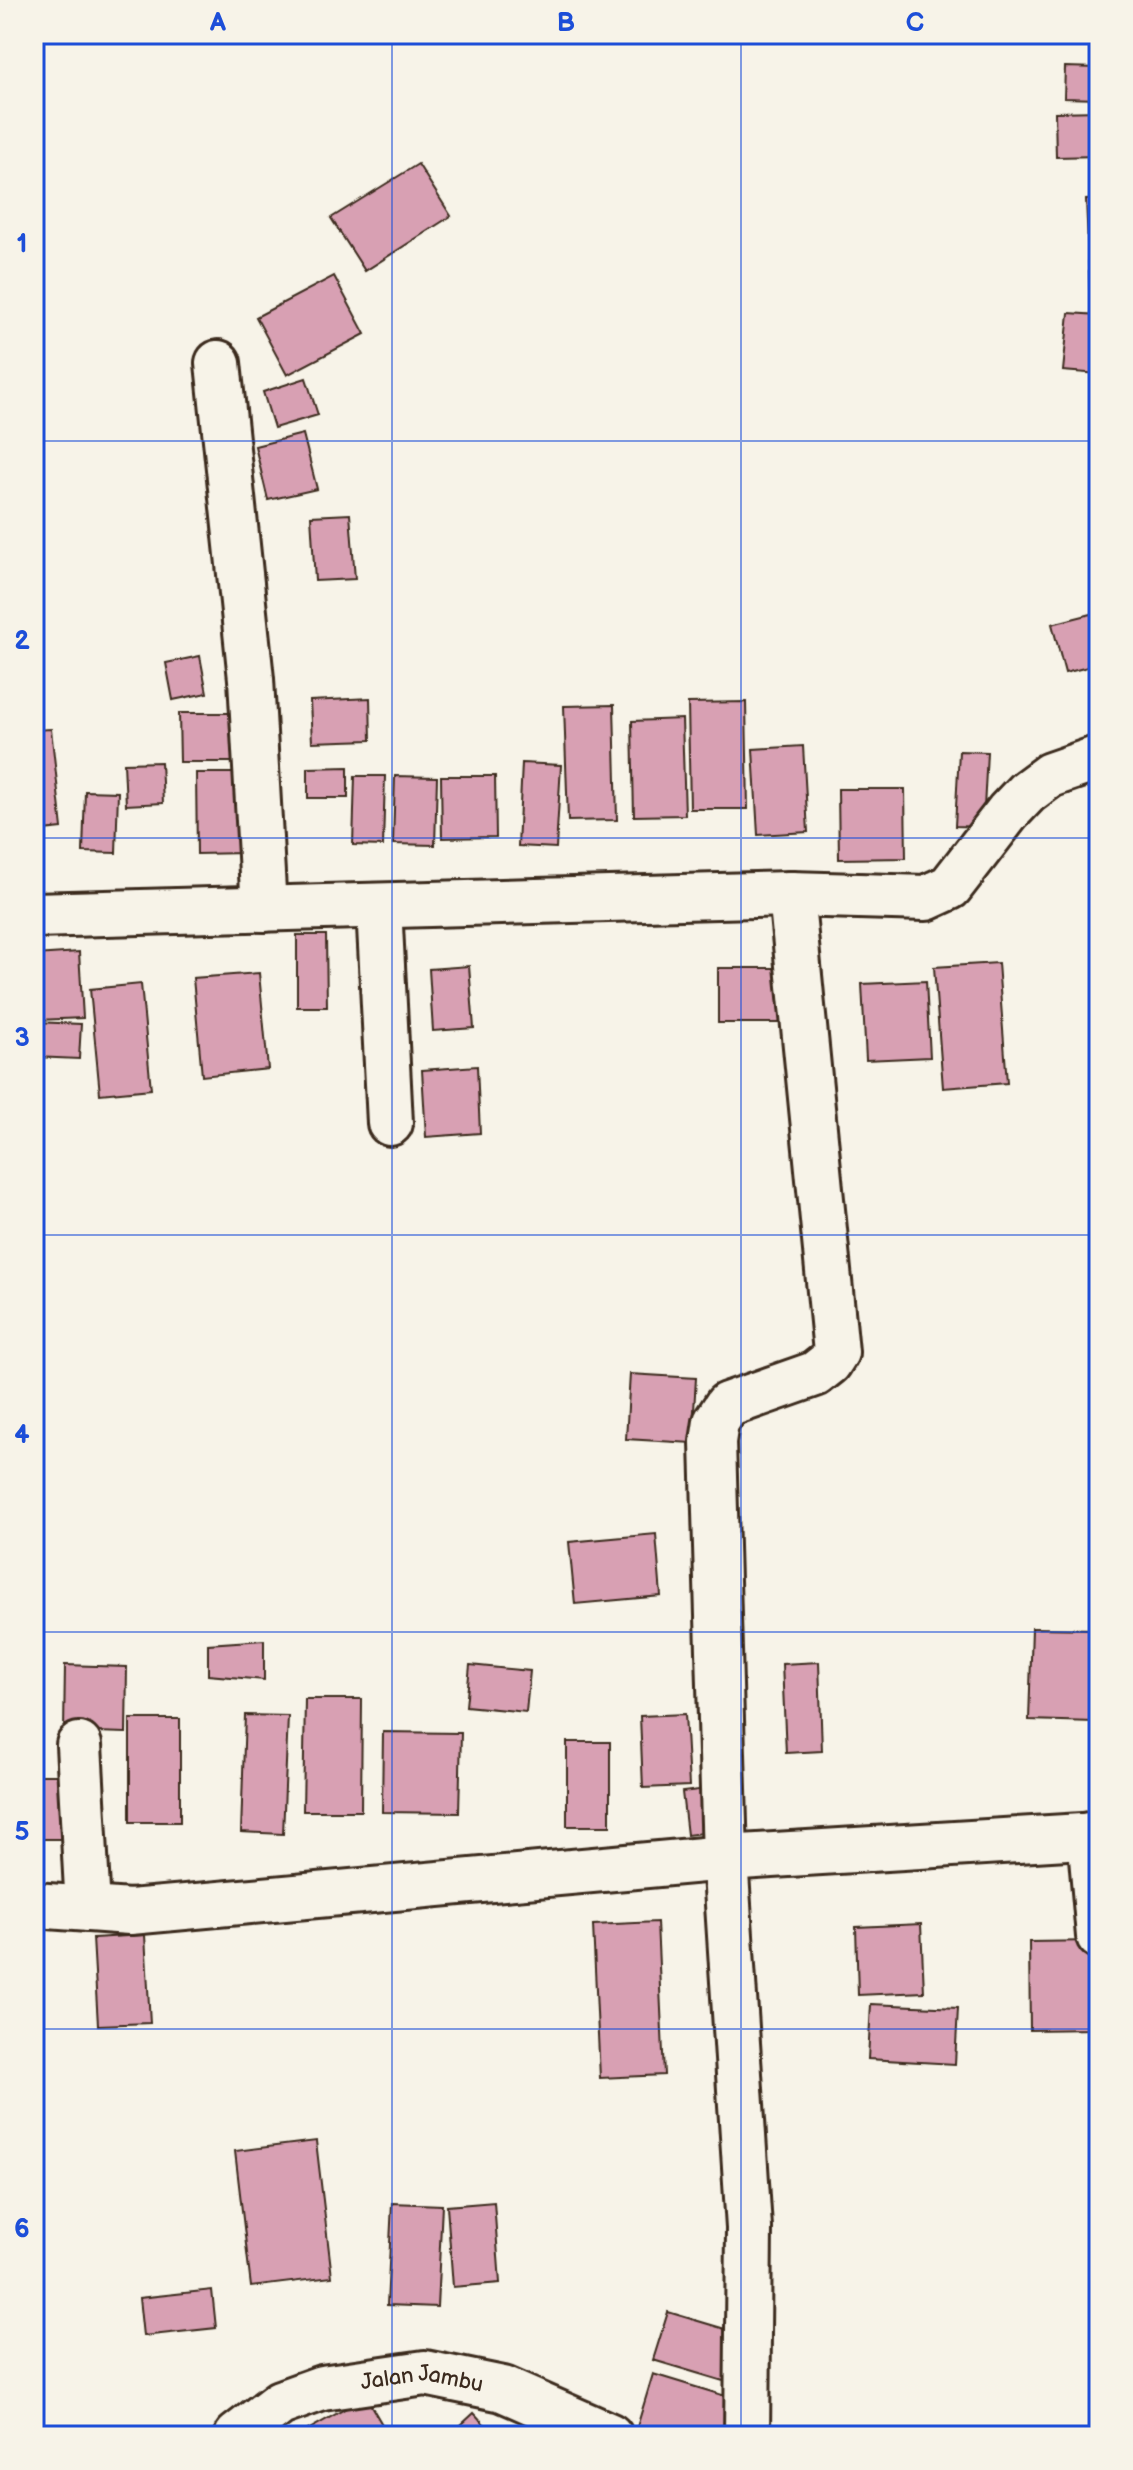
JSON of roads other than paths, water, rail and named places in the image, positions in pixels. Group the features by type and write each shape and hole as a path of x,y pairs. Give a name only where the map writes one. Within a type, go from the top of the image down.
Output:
{"street":[{"path":"218,363 251,679 264,909"},
{"path":"34,915 791,894 926,898 950,887 1027,792 1050,775 1099,758"},
{"path":"747,2436 749,2228 725,1858 713,1442 716,1422 727,1405 815,1374 829,1363 836,1352 791,894"},
{"path":"379,906 390,1123"},
{"path":"79,1745 88,1909"},
{"path":"34,1905 130,1912 725,1858 1095,1835 1099,1936"},
{"name":"Jalan Jambu","path":"237,2436 280,2403 322,2388 425,2373 503,2389 610,2436"}]}
